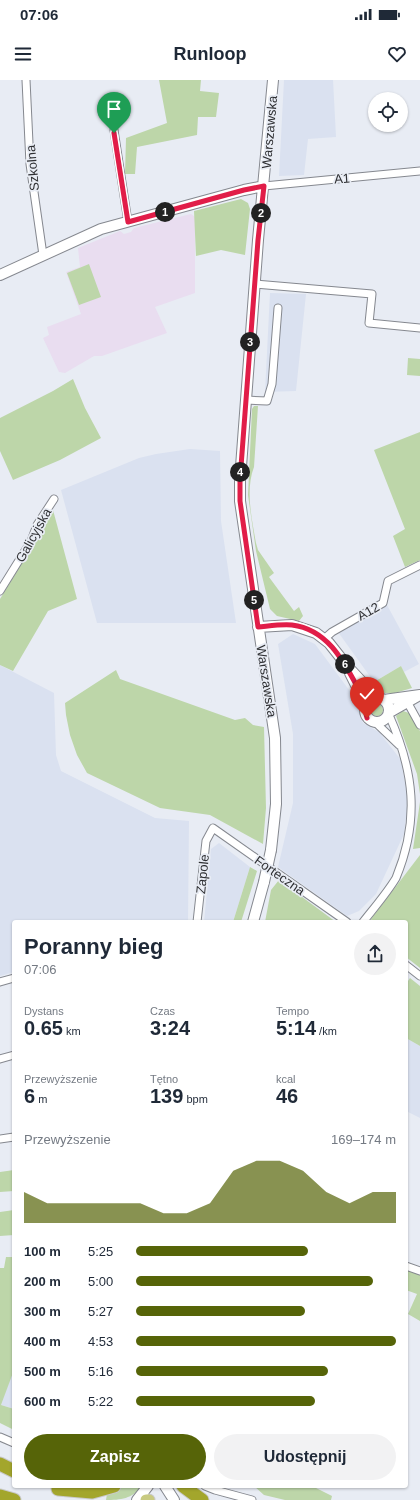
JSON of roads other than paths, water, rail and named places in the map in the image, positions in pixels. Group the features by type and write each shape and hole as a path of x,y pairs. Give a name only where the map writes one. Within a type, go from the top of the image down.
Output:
{"highway":[{"path":"0,1464 12,1469"},
{"path":"54,1488 92,1492 107,1488"},
{"path":"54,1488 73,1496 89,1500"},
{"path":"187,1488 202,1500"},
{"path":"0,1496 14,1500"}],"main road":[{"name":"Warszawska","path":"254,920 271,850 276,804 276,752 268,684 258,627 240,501 240,480 273,80"},
{"path":"0,275 97,231 244,190 264,186"},
{"path":"258,627 292,625 311,631 324,639 348,667 389,705 389,713"},
{"path":"348,667 366,704 366,715 369,720 376,723 384,721 389,713 406,700"},
{"path":"366,704 371,700 406,700"},
{"path":"137,1500 146,1488"},
{"path":"166,1488 174,1500"}],"street":[{"name":"Szkolna","path":"26,80 30,164 43,255"},
{"path":"114,130 128,222"},
{"name":"A1","path":"264,186 420,171"},
{"path":"255,284 372,294 369,323 420,328"},
{"path":"246,400 267,401 272,384 278,308"},
{"name":"Galicyjska","path":"0,591 28,547 37,525 54,500"},
{"name":"A12","path":"324,639 332,632 383,603 388,582 420,565"},
{"path":"406,700 420,725"},
{"path":"364,920 396,877 406,857 413,835 416,796 411,770 389,713"},
{"path":"376,723 402,749"},
{"name":"Zapole","path":"197,920 206,841 213,828"},
{"name":"Forteczna","path":"213,828 344,920"},
{"path":"408,967 420,976"},
{"path":"0,982 12,979"},
{"path":"0,1059 12,1056"},
{"path":"0,1139 12,1137"},
{"path":"408,1267 420,1271"},
{"path":"0,1437 12,1442"},
{"path":"213,1488 252,1500"}]}
